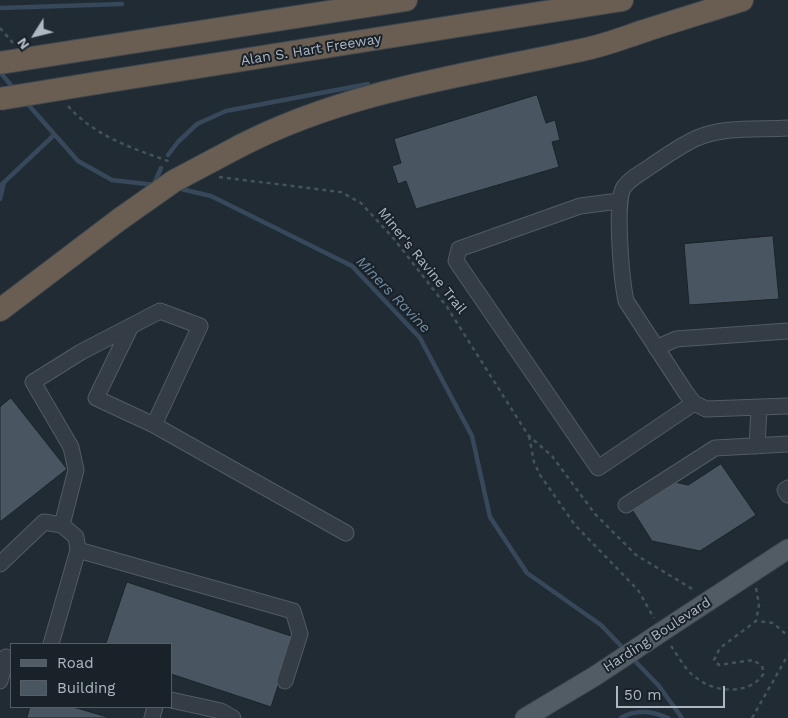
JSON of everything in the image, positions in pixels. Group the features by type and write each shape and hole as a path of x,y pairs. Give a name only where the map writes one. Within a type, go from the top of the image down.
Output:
{"highway":[{"path":"0,63 406,0"},
{"name":"Alan S. Hart Freeway","path":"0,98 622,0"},
{"path":"0,310 85,244 174,180 266,132 319,112 378,94 454,74 588,48 742,0"}],"main road":[{"name":"Harding Boulevard","path":"525,718 595,676 788,549"}],"street":[{"path":"788,128 721,132 699,137 681,146 634,178 624,187 619,201 622,285 626,300 694,403 706,409 788,406"},
{"path":"619,201 580,206 466,246 457,252 456,261 598,468 694,403"},
{"path":"62,525 76,470 71,447 33,382 81,352 160,311 200,326 154,425"},
{"path":"131,326 96,398 154,425 346,534"},
{"path":"656,348 676,339 788,331"},
{"path":"757,446 759,408"},
{"path":"626,505 715,448 788,444"},
{"path":"788,488 785,490 788,495"},
{"path":"0,564 44,522 62,525 76,537 78,550 51,643"},
{"path":"78,550 294,611 300,634 285,681"},
{"path":"0,681 6,657"},
{"path":"172,700 221,711 233,718"}],"path":[{"path":"0,28 19,50"},
{"path":"63,101 91,128 109,138 174,162"},
{"name":"Miner's Ravine Trail","path":"215,176 281,187 341,192 361,203 394,239 447,307 528,434 552,456 595,514 636,555 710,600"},
{"name":"Miner's Ravine Trail","path":"528,434 534,462 540,475 575,525 638,590 655,620"},
{"path":"669,643 698,680 718,688 747,688 755,684 764,673 760,664 753,660 723,666 716,664 715,656 720,648 756,621 759,605 753,572"},
{"path":"756,621 773,623 788,636"},
{"path":"752,718 788,655"}],"building":[{"path":"537,95 546,123 555,120 560,140 552,142 559,167 416,209 406,181 398,184 392,166 401,163 394,139"},
{"path":"773,236 779,299 689,305 684,244"},
{"path":"11,398 67,469 0,522 0,407"},
{"path":"721,464 756,515 700,551 652,541 631,508 670,481 688,485"},
{"path":"127,582 294,637 271,707 172,674 172,643 106,643"},
{"path":"30,708 76,708 111,718 27,718"}],"waterway":[{"path":"0,8 122,4"},
{"name":"Miners Ravine","path":"0,72 15,90"},
{"path":"168,155 178,142 197,124 226,111 368,84"},
{"name":"Miners Ravine","path":"25,101 78,161 112,180 155,185"},
{"path":"0,186 54,135"},
{"path":"154,184 161,168"},
{"path":"0,199 4,182"},
{"name":"Miners Ravine","path":"177,188 211,196 352,266 420,338 472,436 490,517 527,573 601,625 625,650"},
{"name":"Miners Ravine","path":"632,658 659,686 682,718"},
{"path":"621,718 638,712 656,714 668,718"}]}
